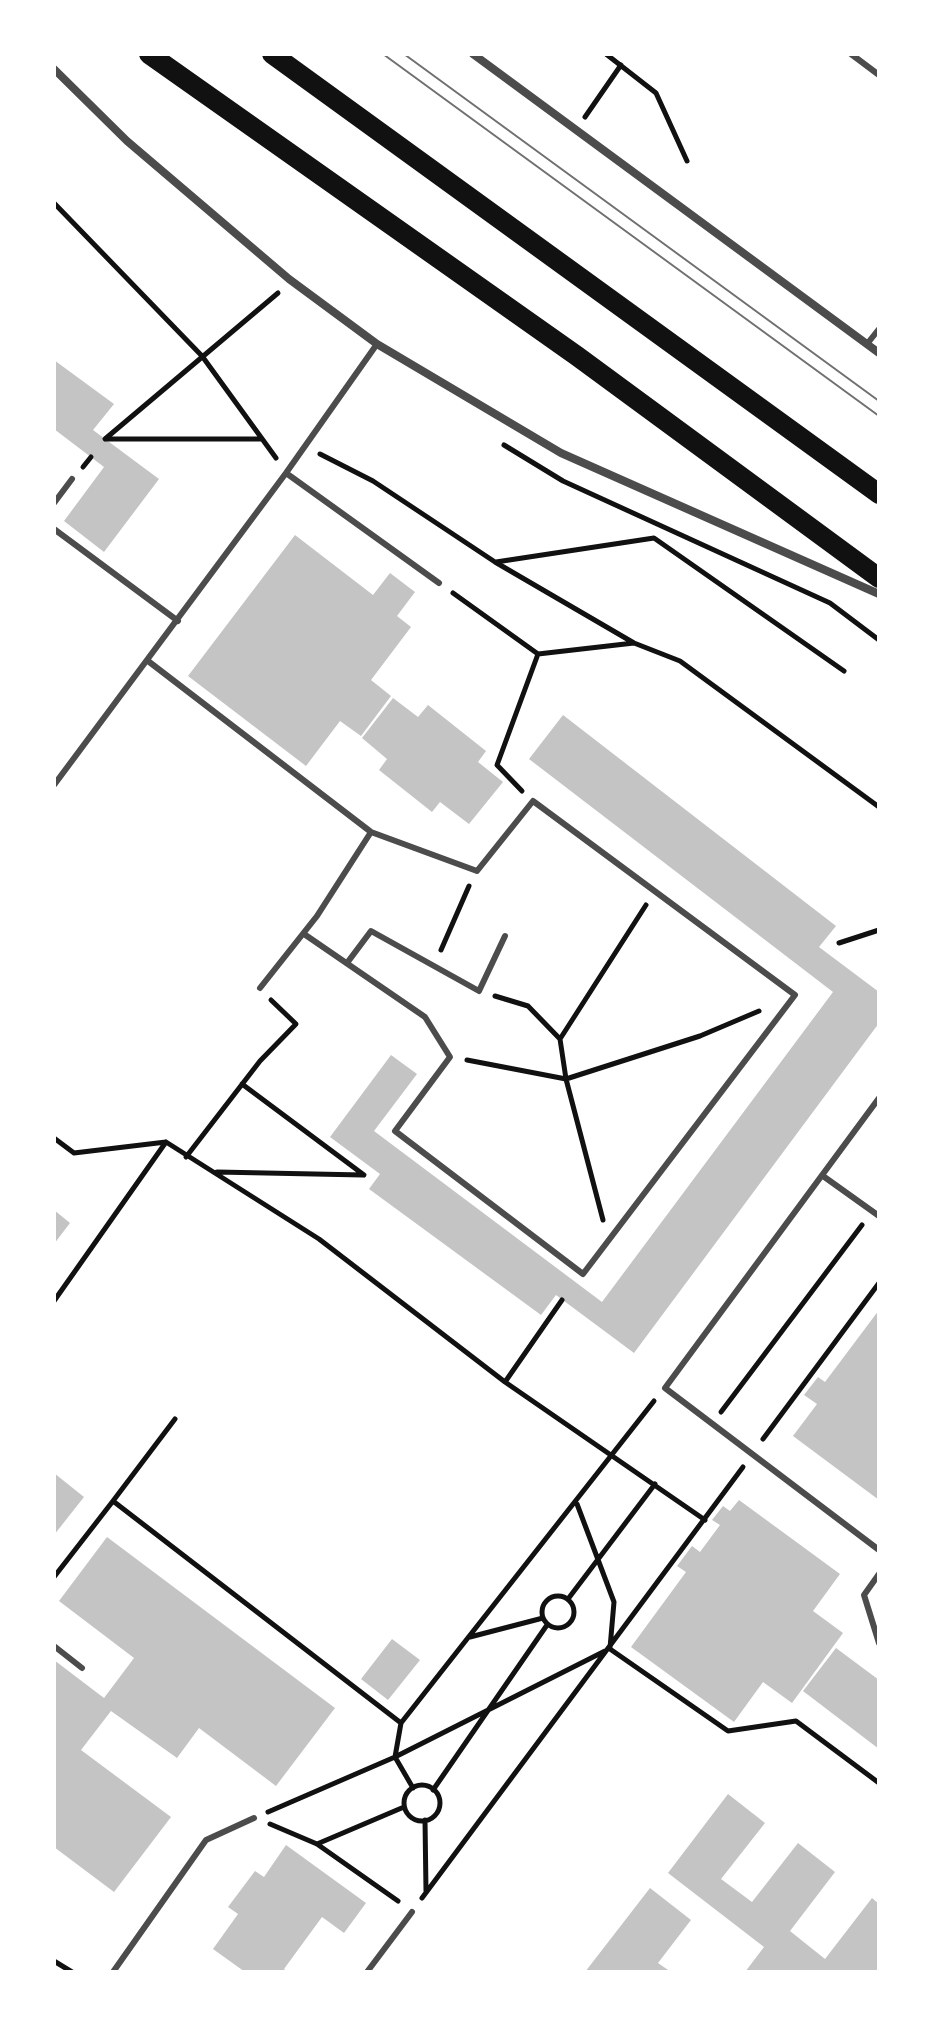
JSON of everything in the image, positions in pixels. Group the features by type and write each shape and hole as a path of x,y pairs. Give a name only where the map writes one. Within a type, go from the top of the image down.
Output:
{"main road":[{"path":"149,54 577,356 879,578"},
{"path":"272,54 879,494"}],"street":[{"path":"473,54 879,353"},
{"path":"54,69 127,141 289,279 377,344 561,453 879,594"}],"lane":[{"path":"851,54 879,75"},
{"path":"867,344 879,329"},
{"path":"54,785 178,621 377,344"},
{"path":"286,473 439,583"},
{"path":"54,503 72,479"},
{"path":"54,529 178,621"},
{"path":"148,661 371,832 477,871 533,801 795,995 583,1274 395,1131 450,1057 425,1017 304,934"},
{"path":"260,988 304,934 371,832"},
{"path":"347,963 371,931 479,991 505,936"},
{"path":"879,1098 665,1388 879,1550"},
{"path":"823,1176 879,1216"},
{"path":"879,1574 864,1595 879,1643"},
{"path":"54,1646 82,1668"},
{"path":"113,1972 206,1840 254,1818"},
{"path":"367,1972 412,1912"}],"path":[{"path":"606,54 656,93 687,161"},
{"path":"575,130 621,65"},
{"path":"54,203 202,356 286,473"},
{"path":"262,439 105,439 277,293 289,279"},
{"path":"305,446 373,481 495,562 634,643 680,661 879,807"},
{"path":"495,562 654,538 844,671"},
{"path":"439,583 538,654 634,643"},
{"path":"533,801 497,765 538,654"},
{"path":"433,966 477,871"},
{"path":"560,1039 655,892"},
{"path":"839,943 879,930"},
{"path":"186,1157 242,1084 296,1024 260,988"},
{"path":"479,991 528,1006 560,1039 566,1079 609,1240"},
{"path":"450,1057 566,1079 700,1036 795,995"},
{"path":"216,1172 364,1175 242,1084"},
{"path":"54,1138 74,1153 166,1142 319,1239 505,1382 705,1520"},
{"path":"54,1301 166,1142"},
{"path":"713,1424 872,1211"},
{"path":"254,1818 317,1844 412,1912 879,1283"},
{"path":"505,1382 562,1300"},
{"path":"413,1788 395,1757 401,1723 577,1504 665,1388"},
{"path":"54,1577 175,1419"},
{"path":"568,1599 655,1484"},
{"path":"113,1501 401,1723"},
{"path":"577,1504 614,1602 610,1649"},
{"path":"558,1596 568,1599 574,1608 571,1622 562,1628 547,1625 543,1618 542,1608 548,1599 558,1596"},
{"path":"469,1638 543,1618"},
{"path":"433,1790 547,1625"},
{"path":"254,1818 488,1713 610,1649"},
{"path":"610,1649 728,1731 796,1721 879,1783"},
{"path":"423,1785 433,1790 440,1805 435,1815 425,1820 415,1820 404,1807 406,1796 413,1788 423,1785"},
{"path":"317,1844 404,1807"},
{"path":"425,1820 426,1893"},
{"path":"54,1961 72,1972"}],"building":[{"path":"54,360 114,404 93,430 159,479 104,552 64,521 104,467 54,429"},
{"path":"295,535 373,595 390,573 415,592 397,616 411,627 371,680 391,696 361,736 340,721 306,766 188,676"},
{"path":"393,698 418,717 428,705 486,751 478,762 503,782 469,824 440,802 432,812 379,770 387,759 362,738"},
{"path":"563,715 836,926 819,947 879,992 879,1023 634,1353 556,1295 541,1315 369,1189 380,1174 330,1137 391,1055 417,1074 374,1131 602,1302 833,992 529,759"},
{"path":"54,1210 70,1223 54,1244"},
{"path":"879,1310 879,1500 793,1436 817,1404 804,1395 818,1377 825,1382"},
{"path":"54,1473 84,1497 54,1535"},
{"path":"739,1500 840,1574 813,1611 843,1633 792,1703 763,1682 734,1722 631,1647 686,1572 677,1566 692,1546 700,1552 720,1525 712,1520 723,1506 730,1511"},
{"path":"107,1537 335,1708 276,1786 199,1728 177,1758 111,1711 81,1750 171,1817 114,1892 54,1847 54,1660 104,1698 134,1658 59,1601"},
{"path":"392,1639 420,1660 388,1700 361,1679"},
{"path":"836,1648 879,1680 879,1749 803,1691"},
{"path":"728,1794 765,1823 721,1879 752,1902 798,1843 835,1872 790,1931 825,1959 872,1898 879,1904 879,1972 745,1972 764,1947 668,1873"},
{"path":"286,1845 366,1903 344,1933 322,1917 284,1969 288,1972 245,1972 213,1949 238,1914 228,1907 255,1871 264,1877"},
{"path":"650,1888 691,1920 658,1963 671,1972 585,1972"}],"tram line":[{"path":"383,54 879,416"},
{"path":"404,54 879,401"}]}
